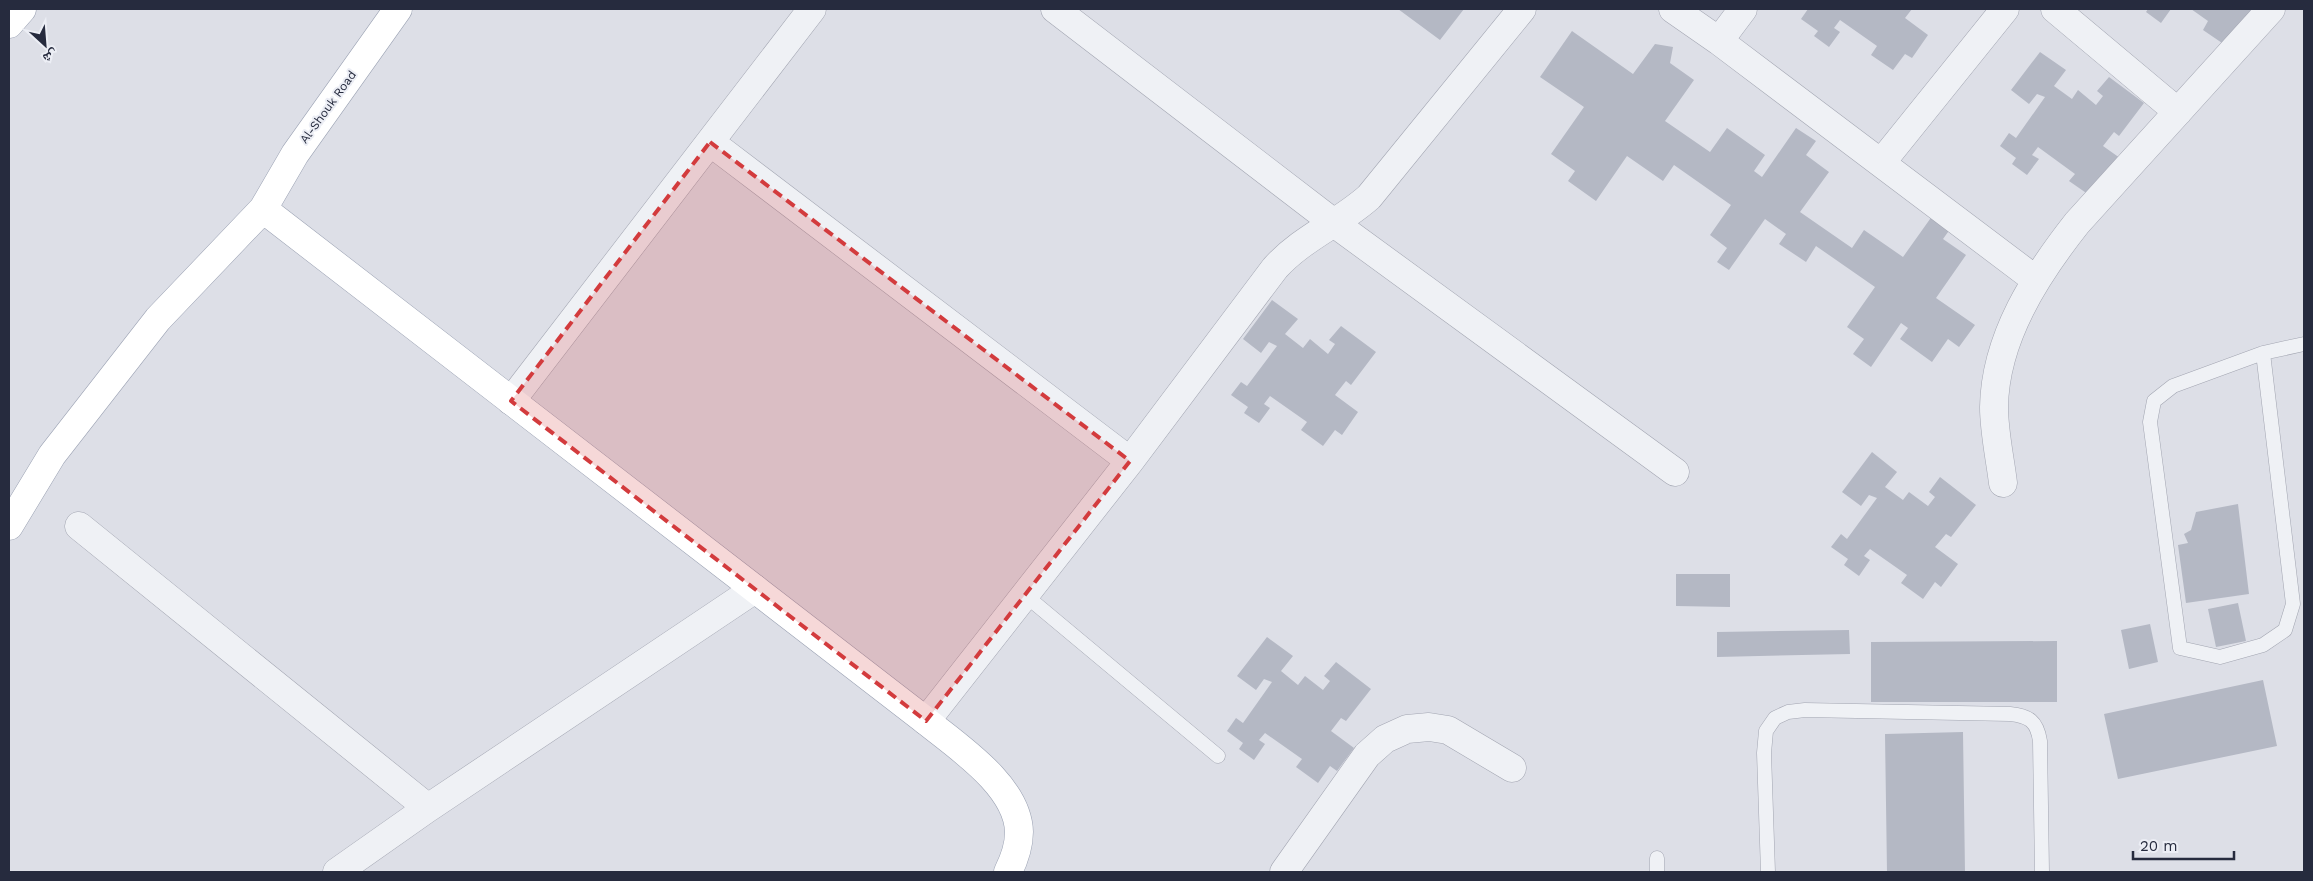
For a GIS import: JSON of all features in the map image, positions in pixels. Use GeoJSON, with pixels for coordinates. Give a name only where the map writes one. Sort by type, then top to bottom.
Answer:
{"type":"FeatureCollection","features":[{"type":"Feature","properties":{"kind":"main road"},"geometry":{"type":"LineString","coordinates":[[9,24],[22,9]]}},
{"type":"Feature","properties":{"kind":"main road","name":"Al-Shouk Road"},"geometry":{"type":"LineString","coordinates":[[9,526],[52,455],[158,319],[263,209],[295,154],[398,9]]}},
{"type":"Feature","properties":{"kind":"main road"},"geometry":{"type":"LineString","coordinates":[[263,209],[926,721],[980,766],[1002,788],[1014,808],[1019,831],[1016,856],[1008,872]]}},
{"type":"Feature","properties":{"kind":"street"},"geometry":{"type":"LineString","coordinates":[[511,401],[812,9]]}},
{"type":"Feature","properties":{"kind":"street"},"geometry":{"type":"LineString","coordinates":[[1055,9],[1334,223],[1675,472]]}},
{"type":"Feature","properties":{"kind":"street"},"geometry":{"type":"LineString","coordinates":[[926,721],[1130,462],[1275,268],[1295,248],[1334,223],[1369,197],[1522,9]]}},
{"type":"Feature","properties":{"kind":"street"},"geometry":{"type":"LineString","coordinates":[[1673,9],[1719,41],[2036,280]]}},
{"type":"Feature","properties":{"kind":"street"},"geometry":{"type":"LineString","coordinates":[[1719,41],[1743,9]]}},
{"type":"Feature","properties":{"kind":"street"},"geometry":{"type":"LineString","coordinates":[[1881,163],[2005,9]]}},
{"type":"Feature","properties":{"kind":"street"},"geometry":{"type":"LineString","coordinates":[[2055,9],[2178,112]]}},
{"type":"Feature","properties":{"kind":"street"},"geometry":{"type":"LineString","coordinates":[[2003,482],[1994,408],[1997,376],[2010,335],[2036,280],[2055,251],[2077,223],[2271,9]]}},
{"type":"Feature","properties":{"kind":"street"},"geometry":{"type":"LineString","coordinates":[[710,142],[1130,462]]}},
{"type":"Feature","properties":{"kind":"street"},"geometry":{"type":"LineString","coordinates":[[80,526],[428,808]]}},
{"type":"Feature","properties":{"kind":"street"},"geometry":{"type":"LineString","coordinates":[[336,872],[428,808],[755,589]]}},
{"type":"Feature","properties":{"kind":"street"},"geometry":{"type":"LineString","coordinates":[[1284,872],[1367,755],[1385,739],[1393,735],[1415,728],[1429,727],[1448,730],[1512,768]]}},
{"type":"Feature","properties":{"kind":"lane"},"geometry":{"type":"LineString","coordinates":[[2263,353],[2293,604],[2285,630],[2263,645],[2220,657],[2180,648],[2150,422],[2154,400],[2173,386],[2263,353],[2304,344]]}},
{"type":"Feature","properties":{"kind":"lane"},"geometry":{"type":"LineString","coordinates":[[1025,595],[1218,756]]}},
{"type":"Feature","properties":{"kind":"lane"},"geometry":{"type":"LineString","coordinates":[[1768,872],[1764,753],[1766,732],[1775,718],[1788,712],[1805,710],[2010,714],[2025,716],[2033,720],[2039,730],[2040,741],[2042,872]]}},
{"type":"Feature","properties":{"kind":"lane"},"geometry":{"type":"LineString","coordinates":[[1657,858],[1658,872]]}},
{"type":"Feature","properties":{"kind":"highlighted area"},"geometry":{"type":"Polygon","coordinates":[[[710,142],[1130,461],[926,721],[511,401],[710,142]]]}},
{"type":"Feature","properties":{"kind":"building"},"geometry":{"type":"Polygon","coordinates":[[[1398,9],[1464,9],[1440,40],[1398,9]]]}},
{"type":"Feature","properties":{"kind":"building"},"geometry":{"type":"Polygon","coordinates":[[[1808,9],[1912,9],[1905,18],[1928,35],[1912,58],[1905,54],[1893,70],[1871,55],[1877,46],[1840,20],[1834,28],[1840,32],[1829,47],[1814,36],[1818,31],[1801,19],[1808,9]]]}},
{"type":"Feature","properties":{"kind":"building"},"geometry":{"type":"Polygon","coordinates":[[[2148,9],[2171,9],[2161,23],[2146,12],[2148,9]]]}},
{"type":"Feature","properties":{"kind":"building"},"geometry":{"type":"Polygon","coordinates":[[[2191,9],[2258,9],[2225,45],[2203,30],[2208,21],[2191,9]]]}},
{"type":"Feature","properties":{"kind":"building"},"geometry":{"type":"Polygon","coordinates":[[[1572,31],[1633,74],[1655,44],[1673,47],[1670,63],[1694,80],[1665,121],[1710,152],[1727,128],[1765,155],[1754,171],[1762,177],[1796,128],[1816,141],[1806,155],[1829,172],[1800,212],[1852,248],[1864,230],[1903,257],[1935,212],[1953,225],[1943,239],[1966,255],[1936,298],[1975,325],[1959,347],[1948,339],[1932,362],[1900,339],[1908,328],[1901,323],[1871,367],[1853,354],[1864,339],[1847,327],[1875,287],[1816,246],[1806,262],[1779,244],[1786,234],[1765,219],[1729,270],[1717,262],[1727,248],[1710,235],[1731,205],[1674,165],[1663,181],[1627,156],[1596,201],[1568,181],[1575,171],[1551,154],[1584,107],[1540,77],[1572,31]]]}},
{"type":"Feature","properties":{"kind":"building"},"geometry":{"type":"Polygon","coordinates":[[[2040,52],[2066,70],[2054,86],[2072,99],[2078,90],[2096,105],[2103,96],[2097,91],[2109,77],[2144,103],[2119,136],[2114,132],[2103,146],[2127,163],[2092,197],[2069,181],[2075,174],[2038,147],[2032,155],[2039,159],[2027,175],[2012,164],[2016,158],[2000,146],[2009,133],[2016,138],[2045,97],[2037,94],[2029,104],[2011,90],[2040,52]]]}},
{"type":"Feature","properties":{"kind":"building"},"geometry":{"type":"Polygon","coordinates":[[[1272,300],[1298,319],[1285,334],[1303,348],[1310,339],[1328,354],[1335,344],[1329,340],[1341,326],[1376,352],[1351,385],[1346,381],[1335,395],[1358,412],[1342,435],[1335,430],[1323,446],[1301,430],[1307,422],[1270,396],[1264,404],[1270,408],[1259,423],[1244,413],[1248,407],[1231,395],[1241,382],[1247,386],[1277,346],[1269,342],[1261,353],[1243,339],[1272,300]]]}},
{"type":"Feature","properties":{"kind":"building"},"geometry":{"type":"Polygon","coordinates":[[[1872,452],[1897,472],[1885,487],[1903,500],[1909,492],[1928,506],[1935,497],[1929,492],[1940,477],[1976,505],[1951,537],[1946,534],[1935,547],[1958,564],[1941,587],[1935,582],[1923,599],[1901,583],[1907,575],[1870,549],[1864,556],[1870,560],[1859,576],[1844,565],[1848,559],[1831,547],[1841,534],[1847,539],[1877,498],[1869,495],[1861,506],[1842,492],[1872,452]]]}},
{"type":"Feature","properties":{"kind":"building"},"geometry":{"type":"Polygon","coordinates":[[[2238,504],[2249,594],[2186,603],[2178,545],[2188,543],[2184,534],[2191,530],[2196,512],[2238,504]]]}},
{"type":"Feature","properties":{"kind":"building"},"geometry":{"type":"Polygon","coordinates":[[[1676,574],[1730,574],[1730,607],[1676,606],[1676,574]]]}},
{"type":"Feature","properties":{"kind":"building"},"geometry":{"type":"Polygon","coordinates":[[[2238,603],[2246,641],[2216,647],[2208,609],[2238,603]]]}},
{"type":"Feature","properties":{"kind":"building"},"geometry":{"type":"Polygon","coordinates":[[[2150,624],[2158,662],[2129,669],[2121,630],[2150,624]]]}},
{"type":"Feature","properties":{"kind":"building"},"geometry":{"type":"Polygon","coordinates":[[[1849,630],[1850,654],[1717,657],[1717,632],[1849,630]]]}},
{"type":"Feature","properties":{"kind":"building"},"geometry":{"type":"Polygon","coordinates":[[[1267,637],[1293,656],[1281,671],[1298,685],[1305,676],[1323,690],[1330,681],[1324,676],[1336,662],[1371,689],[1346,721],[1341,718],[1331,731],[1354,748],[1337,771],[1330,766],[1318,783],[1296,767],[1302,759],[1265,733],[1259,740],[1265,744],[1254,760],[1239,749],[1243,743],[1227,731],[1236,718],[1243,723],[1272,682],[1264,679],[1256,690],[1237,676],[1267,637]]]}},
{"type":"Feature","properties":{"kind":"building"},"geometry":{"type":"Polygon","coordinates":[[[2057,641],[2057,702],[1871,702],[1871,642],[2057,641]]]}},
{"type":"Feature","properties":{"kind":"building"},"geometry":{"type":"Polygon","coordinates":[[[2263,680],[2277,746],[2118,779],[2104,714],[2263,680]]]}},
{"type":"Feature","properties":{"kind":"building"},"geometry":{"type":"Polygon","coordinates":[[[1963,732],[1965,872],[1887,872],[1885,734],[1963,732]]]}}]}
